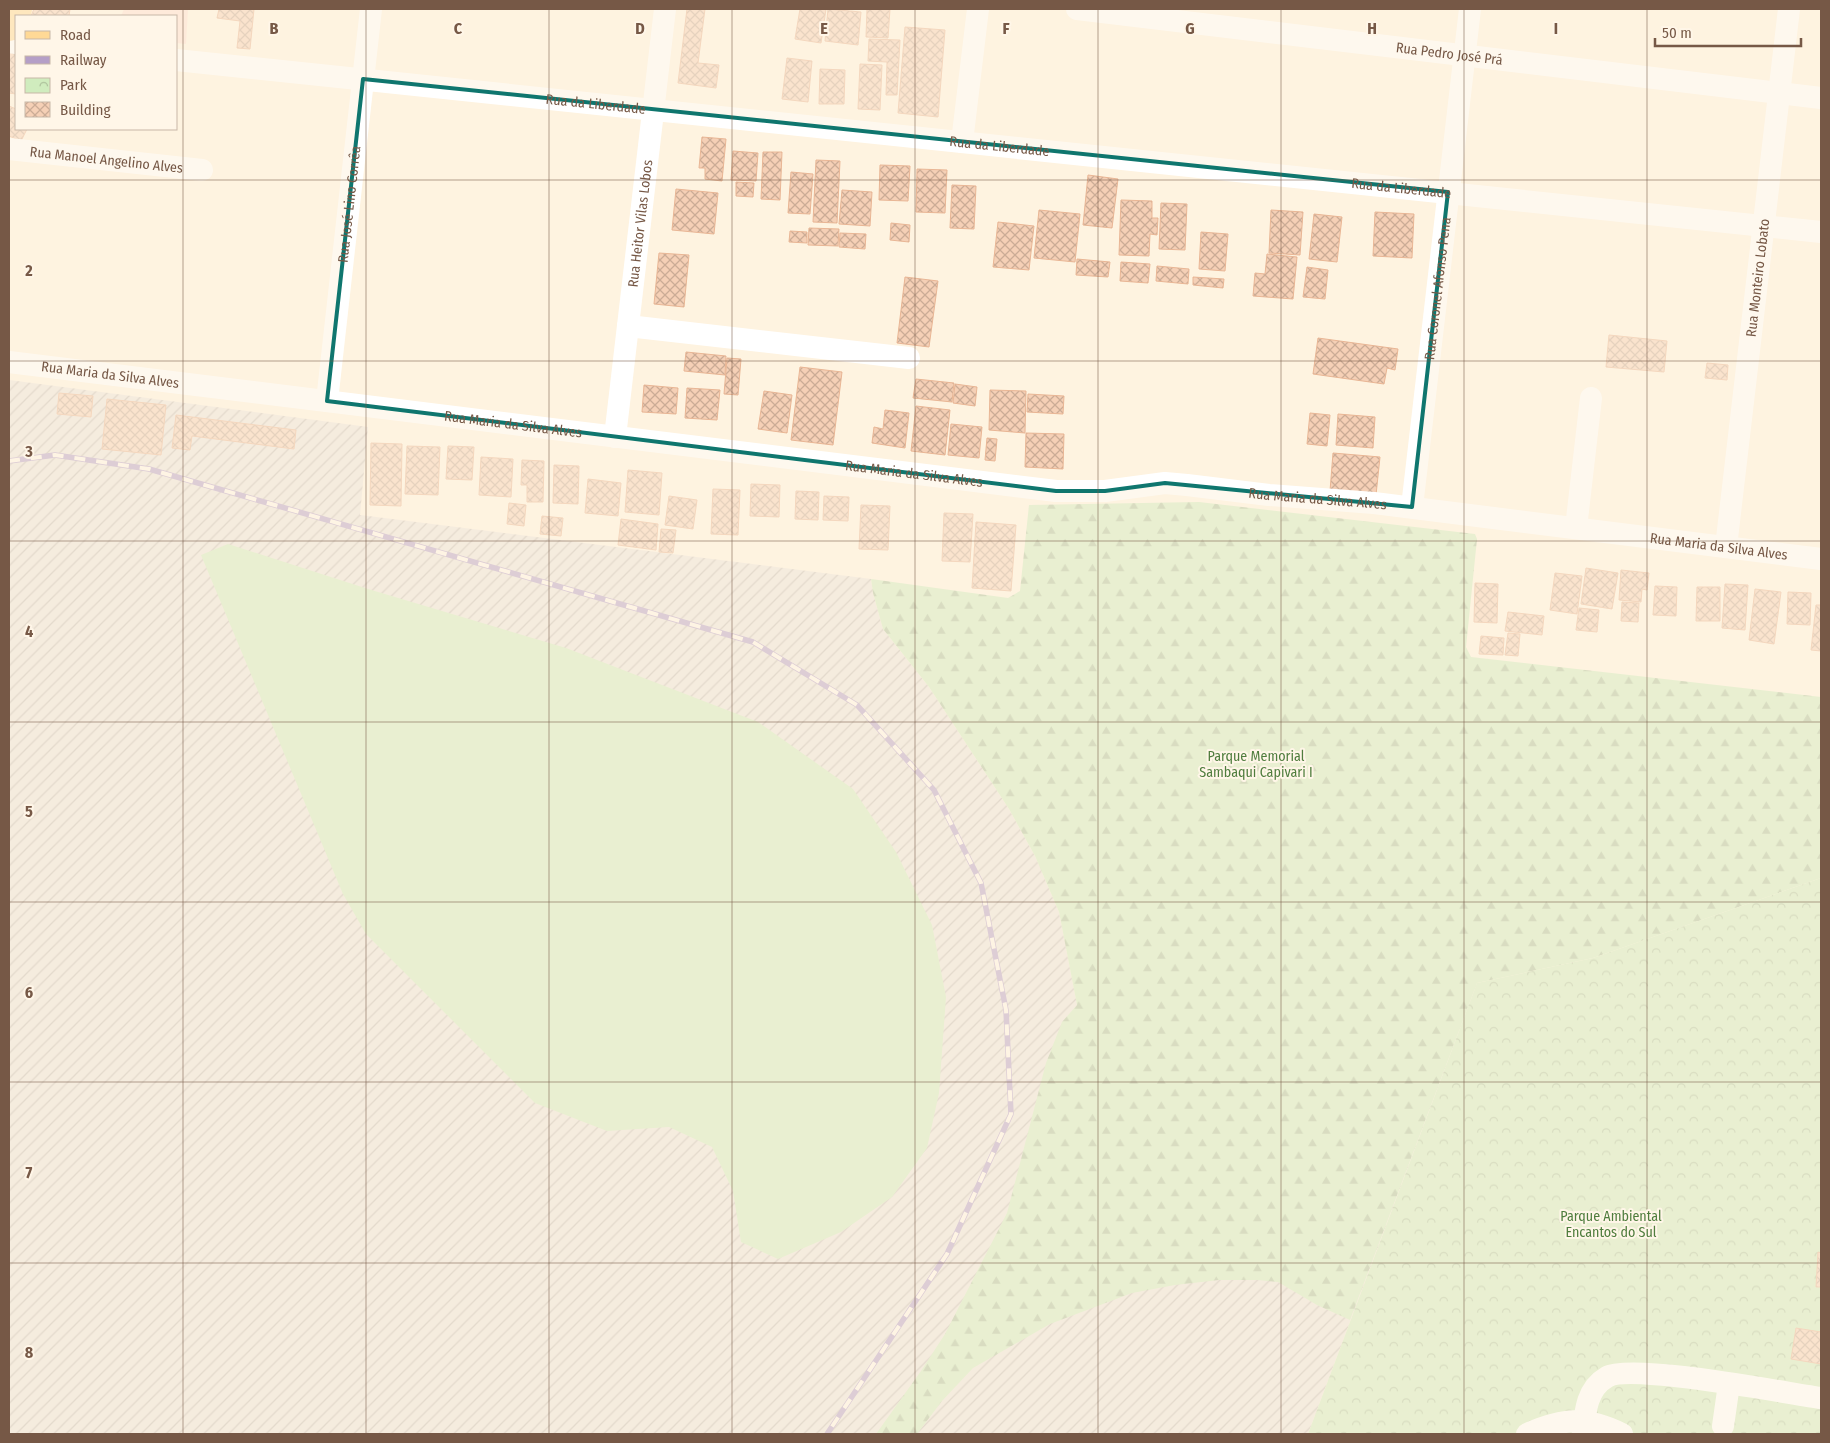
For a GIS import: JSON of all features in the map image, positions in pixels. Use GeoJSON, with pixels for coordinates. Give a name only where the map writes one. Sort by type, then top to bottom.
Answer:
{"type":"FeatureCollection","features":[{"type":"Feature","properties":{"kind":"main road"},"geometry":{"type":"LineString","coordinates":[[9,27],[18,9]]}},
{"type":"Feature","properties":{"kind":"street","name":"Rua José Lino Corrêa"},"geometry":{"type":"LineString","coordinates":[[327,401],[371,9]]}},
{"type":"Feature","properties":{"kind":"street","name":"Rua Heitor Vilas Lobos"},"geometry":{"type":"LineString","coordinates":[[615,437],[665,9]]}},
{"type":"Feature","properties":{"kind":"street"},"geometry":{"type":"LineString","coordinates":[[962,142],[978,9]]}},
{"type":"Feature","properties":{"kind":"street","name":"Rua Pedro José Prá"},"geometry":{"type":"LineString","coordinates":[[1077,9],[1821,98]]}},
{"type":"Feature","properties":{"kind":"street","name":"Rua Coronel Afonso Pena"},"geometry":{"type":"LineString","coordinates":[[1412,507],[1470,9]]}},
{"type":"Feature","properties":{"kind":"street","name":"Rua Monteiro Lobato"},"geometry":{"type":"LineString","coordinates":[[1726,547],[1789,9]]}},
{"type":"Feature","properties":{"kind":"street","name":"Rua da Liberdade"},"geometry":{"type":"LineString","coordinates":[[178,60],[1821,232]]}},
{"type":"Feature","properties":{"kind":"street","name":"Rua Manoel Angelino Alves"},"geometry":{"type":"LineString","coordinates":[[9,149],[202,170]]}},
{"type":"Feature","properties":{"kind":"street"},"geometry":{"type":"LineString","coordinates":[[628,326],[909,358]]}},
{"type":"Feature","properties":{"kind":"street","name":"Rua Maria da Silva Alves"},"geometry":{"type":"LineString","coordinates":[[9,362],[1056,491],[1105,492],[1165,483],[1269,495],[1348,500],[1412,507],[1821,559]]}},
{"type":"Feature","properties":{"kind":"street"},"geometry":{"type":"LineString","coordinates":[[1576,528],[1591,398]]}},
{"type":"Feature","properties":{"kind":"street"},"geometry":{"type":"LineString","coordinates":[[1584,1427],[1588,1399],[1596,1385],[1615,1373],[1652,1374],[1821,1398]]}},
{"type":"Feature","properties":{"kind":"street"},"geometry":{"type":"LineString","coordinates":[[1723,1426],[1729,1384]]}},
{"type":"Feature","properties":{"kind":"street"},"geometry":{"type":"LineString","coordinates":[[1527,1434],[1560,1423],[1584,1427],[1610,1428],[1622,1434]]}},
{"type":"Feature","properties":{"kind":"highlighted area"},"geometry":{"type":"Polygon","coordinates":[[[363,79],[1448,192],[1412,507],[1165,483],[1105,491],[1056,491],[327,401],[363,79]]]}},
{"type":"Feature","properties":{"kind":"shaded area"},"geometry":{"type":"Polygon","coordinates":[[[124,9],[188,9],[186,44],[178,43],[178,15],[121,15],[124,9]]]}},
{"type":"Feature","properties":{"kind":"shaded area"},"geometry":{"type":"Polygon","coordinates":[[[9,380],[368,427],[360,515],[871,579],[883,629],[929,687],[1009,809],[1035,856],[1059,912],[1077,1005],[1477,983],[1308,1434],[9,1434],[9,380]]]}},
{"type":"Feature","properties":{"kind":"green space","name":"Parque Memorial Sambaqui Capivari I"},"geometry":{"type":"Polygon","coordinates":[[[1199,502],[1475,534],[1477,539],[1466,647],[1471,657],[1821,697],[1821,878],[1593,958],[1477,983],[1350,1320],[1317,1305],[1278,1282],[1219,1280],[1175,1285],[1132,1293],[1050,1324],[973,1368],[942,1401],[917,1434],[876,1434],[945,1334],[1007,1213],[1046,1063],[1062,1022],[1077,1005],[1059,912],[1035,856],[1009,809],[929,687],[883,629],[871,579],[1008,598],[1020,591],[1029,505],[1199,502]]]}},
{"type":"Feature","properties":{"kind":"green space"},"geometry":{"type":"Polygon","coordinates":[[[228,544],[368,589],[566,648],[758,722],[853,789],[896,852],[932,925],[946,997],[939,1093],[927,1148],[892,1197],[841,1232],[778,1259],[741,1242],[733,1191],[712,1147],[669,1127],[607,1131],[535,1103],[366,934],[343,894],[201,555],[228,544]]]}},
{"type":"Feature","properties":{"kind":"green space","name":"Parque Ambiental Encantos do Sul"},"geometry":{"type":"Polygon","coordinates":[[[1821,878],[1821,1434],[1308,1434],[1477,983],[1593,958],[1821,878]]]}},
{"type":"Feature","properties":{"kind":"building"},"geometry":{"type":"Polygon","coordinates":[[[34,9],[70,9],[69,15],[31,15],[34,9]]]}},
{"type":"Feature","properties":{"kind":"building"},"geometry":{"type":"Polygon","coordinates":[[[219,9],[254,9],[250,49],[237,48],[240,21],[217,18],[219,9]]]}},
{"type":"Feature","properties":{"kind":"building"},"geometry":{"type":"Polygon","coordinates":[[[687,9],[705,9],[698,63],[719,65],[716,88],[678,83],[687,9]]]}},
{"type":"Feature","properties":{"kind":"building"},"geometry":{"type":"Polygon","coordinates":[[[800,9],[826,9],[821,43],[795,39],[800,9]]]}},
{"type":"Feature","properties":{"kind":"building"},"geometry":{"type":"Polygon","coordinates":[[[828,9],[861,12],[858,45],[825,41],[828,9]]]}},
{"type":"Feature","properties":{"kind":"building"},"geometry":{"type":"Polygon","coordinates":[[[867,9],[890,9],[888,38],[866,37],[867,9]]]}},
{"type":"Feature","properties":{"kind":"building"},"geometry":{"type":"Polygon","coordinates":[[[905,27],[945,30],[938,117],[898,113],[905,27]]]}},
{"type":"Feature","properties":{"kind":"building"},"geometry":{"type":"Polygon","coordinates":[[[869,39],[900,40],[897,95],[886,95],[887,62],[868,61],[869,39]]]}},
{"type":"Feature","properties":{"kind":"building"},"geometry":{"type":"Polygon","coordinates":[[[15,50],[15,94],[9,93],[9,52],[15,50]]]}},
{"type":"Feature","properties":{"kind":"building"},"geometry":{"type":"Polygon","coordinates":[[[787,58],[812,61],[808,102],[782,99],[787,58]]]}},
{"type":"Feature","properties":{"kind":"building"},"geometry":{"type":"Polygon","coordinates":[[[860,64],[882,65],[880,110],[858,109],[860,64]]]}},
{"type":"Feature","properties":{"kind":"building"},"geometry":{"type":"Polygon","coordinates":[[[820,69],[845,70],[844,104],[819,104],[820,69]]]}},
{"type":"Feature","properties":{"kind":"building"},"geometry":{"type":"Polygon","coordinates":[[[9,106],[15,109],[15,130],[26,130],[21,141],[9,136],[9,106]]]}},
{"type":"Feature","properties":{"kind":"building"},"geometry":{"type":"Polygon","coordinates":[[[702,137],[726,139],[722,181],[705,179],[705,168],[699,168],[702,137]]]}},
{"type":"Feature","properties":{"kind":"building"},"geometry":{"type":"Polygon","coordinates":[[[733,151],[758,153],[756,181],[731,180],[733,151]]]}},
{"type":"Feature","properties":{"kind":"building"},"geometry":{"type":"Polygon","coordinates":[[[763,152],[782,152],[780,200],[761,199],[763,152]]]}},
{"type":"Feature","properties":{"kind":"building"},"geometry":{"type":"Polygon","coordinates":[[[816,160],[840,161],[837,223],[813,222],[816,160]]]}},
{"type":"Feature","properties":{"kind":"building"},"geometry":{"type":"Polygon","coordinates":[[[880,165],[910,166],[908,201],[879,200],[880,165]]]}},
{"type":"Feature","properties":{"kind":"building"},"geometry":{"type":"Polygon","coordinates":[[[917,169],[947,170],[945,213],[916,212],[917,169]]]}},
{"type":"Feature","properties":{"kind":"building"},"geometry":{"type":"Polygon","coordinates":[[[791,172],[813,174],[810,214],[788,213],[791,172]]]}},
{"type":"Feature","properties":{"kind":"building"},"geometry":{"type":"Polygon","coordinates":[[[1088,175],[1118,179],[1112,228],[1083,225],[1088,175]]]}},
{"type":"Feature","properties":{"kind":"building"},"geometry":{"type":"Polygon","coordinates":[[[736,182],[754,183],[753,197],[736,196],[736,182]]]}},
{"type":"Feature","properties":{"kind":"building"},"geometry":{"type":"Polygon","coordinates":[[[952,185],[976,186],[974,229],[950,228],[952,185]]]}},
{"type":"Feature","properties":{"kind":"building"},"geometry":{"type":"Polygon","coordinates":[[[676,189],[718,193],[714,234],[672,230],[676,189]]]}},
{"type":"Feature","properties":{"kind":"building"},"geometry":{"type":"Polygon","coordinates":[[[842,190],[872,192],[870,226],[839,224],[842,190]]]}},
{"type":"Feature","properties":{"kind":"building"},"geometry":{"type":"Polygon","coordinates":[[[1121,200],[1152,201],[1152,218],[1158,218],[1157,235],[1150,234],[1149,256],[1119,255],[1121,200]]]}},
{"type":"Feature","properties":{"kind":"building"},"geometry":{"type":"Polygon","coordinates":[[[1161,203],[1187,204],[1185,250],[1159,249],[1161,203]]]}},
{"type":"Feature","properties":{"kind":"building"},"geometry":{"type":"Polygon","coordinates":[[[1039,210],[1080,214],[1075,262],[1034,258],[1039,210]]]}},
{"type":"Feature","properties":{"kind":"building"},"geometry":{"type":"Polygon","coordinates":[[[1271,210],[1303,212],[1300,255],[1269,253],[1271,210]]]}},
{"type":"Feature","properties":{"kind":"building"},"geometry":{"type":"Polygon","coordinates":[[[1375,212],[1414,214],[1412,258],[1373,256],[1375,212]]]}},
{"type":"Feature","properties":{"kind":"building"},"geometry":{"type":"Polygon","coordinates":[[[1314,214],[1342,217],[1337,262],[1309,259],[1314,214]]]}},
{"type":"Feature","properties":{"kind":"building"},"geometry":{"type":"Polygon","coordinates":[[[998,222],[1034,226],[1029,270],[993,267],[998,222]]]}},
{"type":"Feature","properties":{"kind":"building"},"geometry":{"type":"Polygon","coordinates":[[[891,223],[910,225],[909,242],[890,240],[891,223]]]}},
{"type":"Feature","properties":{"kind":"building"},"geometry":{"type":"Polygon","coordinates":[[[809,228],[839,229],[838,246],[808,245],[809,228]]]}},
{"type":"Feature","properties":{"kind":"building"},"geometry":{"type":"Polygon","coordinates":[[[790,231],[807,232],[807,243],[789,242],[790,231]]]}},
{"type":"Feature","properties":{"kind":"building"},"geometry":{"type":"Polygon","coordinates":[[[1201,232],[1228,234],[1225,271],[1199,269],[1201,232]]]}},
{"type":"Feature","properties":{"kind":"building"},"geometry":{"type":"Polygon","coordinates":[[[840,233],[866,234],[865,249],[839,247],[840,233]]]}},
{"type":"Feature","properties":{"kind":"building"},"geometry":{"type":"Polygon","coordinates":[[[659,253],[689,255],[684,307],[654,304],[659,253]]]}},
{"type":"Feature","properties":{"kind":"building"},"geometry":{"type":"Polygon","coordinates":[[[1267,254],[1297,257],[1293,299],[1253,296],[1255,273],[1265,274],[1267,254]]]}},
{"type":"Feature","properties":{"kind":"building"},"geometry":{"type":"Polygon","coordinates":[[[1077,259],[1110,262],[1108,277],[1076,275],[1077,259]]]}},
{"type":"Feature","properties":{"kind":"building"},"geometry":{"type":"Polygon","coordinates":[[[1121,262],[1150,264],[1148,283],[1120,281],[1121,262]]]}},
{"type":"Feature","properties":{"kind":"building"},"geometry":{"type":"Polygon","coordinates":[[[1157,266],[1189,269],[1188,284],[1156,281],[1157,266]]]}},
{"type":"Feature","properties":{"kind":"building"},"geometry":{"type":"Polygon","coordinates":[[[1307,267],[1328,270],[1325,299],[1303,297],[1307,267]]]}},
{"type":"Feature","properties":{"kind":"building"},"geometry":{"type":"Polygon","coordinates":[[[905,277],[938,281],[929,347],[897,343],[905,277]]]}},
{"type":"Feature","properties":{"kind":"building"},"geometry":{"type":"Polygon","coordinates":[[[1193,277],[1224,279],[1223,288],[1193,285],[1193,277]]]}},
{"type":"Feature","properties":{"kind":"building"},"geometry":{"type":"Polygon","coordinates":[[[1609,335],[1667,341],[1664,372],[1606,367],[1609,335]]]}},
{"type":"Feature","properties":{"kind":"building"},"geometry":{"type":"Polygon","coordinates":[[[1318,338],[1398,349],[1395,370],[1387,368],[1384,384],[1313,374],[1318,338]]]}},
{"type":"Feature","properties":{"kind":"building"},"geometry":{"type":"Polygon","coordinates":[[[686,352],[726,356],[725,375],[684,371],[686,352]]]}},
{"type":"Feature","properties":{"kind":"building"},"geometry":{"type":"Polygon","coordinates":[[[727,358],[741,359],[738,395],[724,394],[727,358]]]}},
{"type":"Feature","properties":{"kind":"building"},"geometry":{"type":"Polygon","coordinates":[[[1707,363],[1728,365],[1727,380],[1705,378],[1707,363]]]}},
{"type":"Feature","properties":{"kind":"building"},"geometry":{"type":"Polygon","coordinates":[[[800,367],[842,372],[833,445],[791,440],[800,367]]]}},
{"type":"Feature","properties":{"kind":"building"},"geometry":{"type":"Polygon","coordinates":[[[916,379],[954,383],[952,402],[913,398],[916,379]]]}},
{"type":"Feature","properties":{"kind":"building"},"geometry":{"type":"Polygon","coordinates":[[[955,384],[977,387],[975,406],[953,403],[955,384]]]}},
{"type":"Feature","properties":{"kind":"building"},"geometry":{"type":"Polygon","coordinates":[[[644,385],[678,388],[676,414],[642,412],[644,385]]]}},
{"type":"Feature","properties":{"kind":"building"},"geometry":{"type":"Polygon","coordinates":[[[687,388],[720,390],[717,420],[685,418],[687,388]]]}},
{"type":"Feature","properties":{"kind":"building"},"geometry":{"type":"Polygon","coordinates":[[[990,390],[1026,391],[1025,433],[989,430],[990,390]]]}},
{"type":"Feature","properties":{"kind":"building"},"geometry":{"type":"Polygon","coordinates":[[[764,391],[792,395],[787,433],[758,429],[764,391]]]}},
{"type":"Feature","properties":{"kind":"building"},"geometry":{"type":"Polygon","coordinates":[[[59,393],[93,396],[91,417],[57,414],[59,393]]]}},
{"type":"Feature","properties":{"kind":"building"},"geometry":{"type":"Polygon","coordinates":[[[1028,394],[1064,396],[1063,414],[1027,412],[1028,394]]]}},
{"type":"Feature","properties":{"kind":"building"},"geometry":{"type":"Polygon","coordinates":[[[107,399],[166,405],[161,455],[102,449],[107,399]]]}},
{"type":"Feature","properties":{"kind":"building"},"geometry":{"type":"Polygon","coordinates":[[[916,406],[950,410],[945,455],[911,451],[916,406]]]}},
{"type":"Feature","properties":{"kind":"building"},"geometry":{"type":"Polygon","coordinates":[[[885,410],[909,413],[905,448],[872,443],[874,427],[883,429],[885,410]]]}},
{"type":"Feature","properties":{"kind":"building"},"geometry":{"type":"Polygon","coordinates":[[[1310,413],[1330,415],[1327,446],[1307,444],[1310,413]]]}},
{"type":"Feature","properties":{"kind":"building"},"geometry":{"type":"Polygon","coordinates":[[[1338,414],[1375,417],[1373,448],[1336,445],[1338,414]]]}},
{"type":"Feature","properties":{"kind":"building"},"geometry":{"type":"Polygon","coordinates":[[[176,415],[296,430],[294,449],[192,436],[190,450],[172,448],[176,415]]]}},
{"type":"Feature","properties":{"kind":"building"},"geometry":{"type":"Polygon","coordinates":[[[951,424],[982,427],[979,458],[948,455],[951,424]]]}},
{"type":"Feature","properties":{"kind":"building"},"geometry":{"type":"Polygon","coordinates":[[[1026,433],[1064,434],[1063,469],[1025,467],[1026,433]]]}},
{"type":"Feature","properties":{"kind":"building"},"geometry":{"type":"Polygon","coordinates":[[[987,438],[997,439],[995,461],[985,460],[987,438]]]}},
{"type":"Feature","properties":{"kind":"building"},"geometry":{"type":"Polygon","coordinates":[[[371,443],[402,444],[401,506],[370,505],[371,443]]]}},
{"type":"Feature","properties":{"kind":"building"},"geometry":{"type":"Polygon","coordinates":[[[407,446],[440,447],[438,495],[405,494],[407,446]]]}},
{"type":"Feature","properties":{"kind":"building"},"geometry":{"type":"Polygon","coordinates":[[[448,446],[474,447],[472,480],[446,479],[448,446]]]}},
{"type":"Feature","properties":{"kind":"building"},"geometry":{"type":"Polygon","coordinates":[[[1333,453],[1380,457],[1376,495],[1330,491],[1333,453]]]}},
{"type":"Feature","properties":{"kind":"building"},"geometry":{"type":"Polygon","coordinates":[[[481,457],[513,459],[511,497],[479,495],[481,457]]]}},
{"type":"Feature","properties":{"kind":"building"},"geometry":{"type":"Polygon","coordinates":[[[522,460],[544,461],[543,502],[527,502],[527,485],[521,485],[522,460]]]}},
{"type":"Feature","properties":{"kind":"building"},"geometry":{"type":"Polygon","coordinates":[[[554,465],[579,466],[578,504],[553,503],[554,465]]]}},
{"type":"Feature","properties":{"kind":"building"},"geometry":{"type":"Polygon","coordinates":[[[628,470],[662,473],[659,515],[625,512],[628,470]]]}},
{"type":"Feature","properties":{"kind":"building"},"geometry":{"type":"Polygon","coordinates":[[[588,479],[621,483],[618,516],[585,513],[588,479]]]}},
{"type":"Feature","properties":{"kind":"building"},"geometry":{"type":"Polygon","coordinates":[[[751,484],[780,485],[779,517],[750,516],[751,484]]]}},
{"type":"Feature","properties":{"kind":"building"},"geometry":{"type":"Polygon","coordinates":[[[713,489],[740,490],[738,535],[711,534],[713,489]]]}},
{"type":"Feature","properties":{"kind":"building"},"geometry":{"type":"Polygon","coordinates":[[[796,491],[819,492],[818,520],[795,519],[796,491]]]}},
{"type":"Feature","properties":{"kind":"building"},"geometry":{"type":"Polygon","coordinates":[[[669,496],[697,500],[693,529],[665,525],[669,496]]]}},
{"type":"Feature","properties":{"kind":"building"},"geometry":{"type":"Polygon","coordinates":[[[824,496],[849,497],[848,521],[823,520],[824,496]]]}},
{"type":"Feature","properties":{"kind":"building"},"geometry":{"type":"Polygon","coordinates":[[[509,503],[526,505],[524,526],[507,524],[509,503]]]}},
{"type":"Feature","properties":{"kind":"building"},"geometry":{"type":"Polygon","coordinates":[[[861,505],[890,506],[888,550],[859,549],[861,505]]]}},
{"type":"Feature","properties":{"kind":"building"},"geometry":{"type":"Polygon","coordinates":[[[944,513],[973,514],[970,562],[942,561],[944,513]]]}},
{"type":"Feature","properties":{"kind":"building"},"geometry":{"type":"Polygon","coordinates":[[[542,516],[563,518],[561,536],[540,534],[542,516]]]}},
{"type":"Feature","properties":{"kind":"building"},"geometry":{"type":"Polygon","coordinates":[[[621,519],[658,524],[656,550],[618,545],[621,519]]]}},
{"type":"Feature","properties":{"kind":"building"},"geometry":{"type":"Polygon","coordinates":[[[976,522],[1016,525],[1011,591],[972,588],[976,522]]]}},
{"type":"Feature","properties":{"kind":"building"},"geometry":{"type":"Polygon","coordinates":[[[661,529],[676,530],[673,553],[659,552],[661,529]]]}},
{"type":"Feature","properties":{"kind":"building"},"geometry":{"type":"Polygon","coordinates":[[[1586,568],[1618,573],[1612,609],[1581,604],[1586,568]]]}},
{"type":"Feature","properties":{"kind":"building"},"geometry":{"type":"Polygon","coordinates":[[[1621,570],[1649,573],[1647,590],[1642,589],[1641,602],[1619,600],[1621,570]]]}},
{"type":"Feature","properties":{"kind":"building"},"geometry":{"type":"Polygon","coordinates":[[[1555,573],[1582,576],[1577,614],[1550,610],[1555,573]]]}},
{"type":"Feature","properties":{"kind":"building"},"geometry":{"type":"Polygon","coordinates":[[[1475,583],[1498,584],[1497,623],[1474,622],[1475,583]]]}},
{"type":"Feature","properties":{"kind":"building"},"geometry":{"type":"Polygon","coordinates":[[[1725,584],[1748,585],[1745,630],[1722,628],[1725,584]]]}},
{"type":"Feature","properties":{"kind":"building"},"geometry":{"type":"Polygon","coordinates":[[[1655,586],[1677,587],[1676,616],[1653,615],[1655,586]]]}},
{"type":"Feature","properties":{"kind":"building"},"geometry":{"type":"Polygon","coordinates":[[[1697,587],[1720,587],[1720,621],[1696,621],[1697,587]]]}},
{"type":"Feature","properties":{"kind":"building"},"geometry":{"type":"Polygon","coordinates":[[[1755,589],[1781,592],[1774,644],[1749,640],[1755,589]]]}},
{"type":"Feature","properties":{"kind":"building"},"geometry":{"type":"Polygon","coordinates":[[[1788,592],[1811,593],[1810,625],[1787,624],[1788,592]]]}},
{"type":"Feature","properties":{"kind":"building"},"geometry":{"type":"Polygon","coordinates":[[[1622,602],[1639,603],[1638,622],[1621,621],[1622,602]]]}},
{"type":"Feature","properties":{"kind":"building"},"geometry":{"type":"Polygon","coordinates":[[[1816,605],[1821,605],[1821,651],[1811,650],[1816,605]]]}},
{"type":"Feature","properties":{"kind":"building"},"geometry":{"type":"Polygon","coordinates":[[[1579,608],[1599,610],[1597,632],[1576,630],[1579,608]]]}},
{"type":"Feature","properties":{"kind":"building"},"geometry":{"type":"Polygon","coordinates":[[[1508,612],[1544,616],[1542,635],[1505,631],[1508,612]]]}},
{"type":"Feature","properties":{"kind":"building"},"geometry":{"type":"Polygon","coordinates":[[[1508,633],[1520,634],[1518,656],[1505,655],[1508,633]]]}},
{"type":"Feature","properties":{"kind":"building"},"geometry":{"type":"Polygon","coordinates":[[[1481,636],[1504,638],[1503,655],[1479,654],[1481,636]]]}},
{"type":"Feature","properties":{"kind":"building"},"geometry":{"type":"Polygon","coordinates":[[[1818,1252],[1821,1253],[1821,1287],[1816,1287],[1818,1252]]]}},
{"type":"Feature","properties":{"kind":"building"},"geometry":{"type":"Polygon","coordinates":[[[1796,1328],[1821,1332],[1821,1364],[1791,1359],[1796,1328]]]}},
{"type":"Feature","properties":{"kind":"railway"},"geometry":{"type":"LineString","coordinates":[[9,461],[55,455],[149,469],[753,642],[857,705],[934,790],[981,883],[1006,1010],[1011,1114],[947,1254],[827,1434]]}}]}
